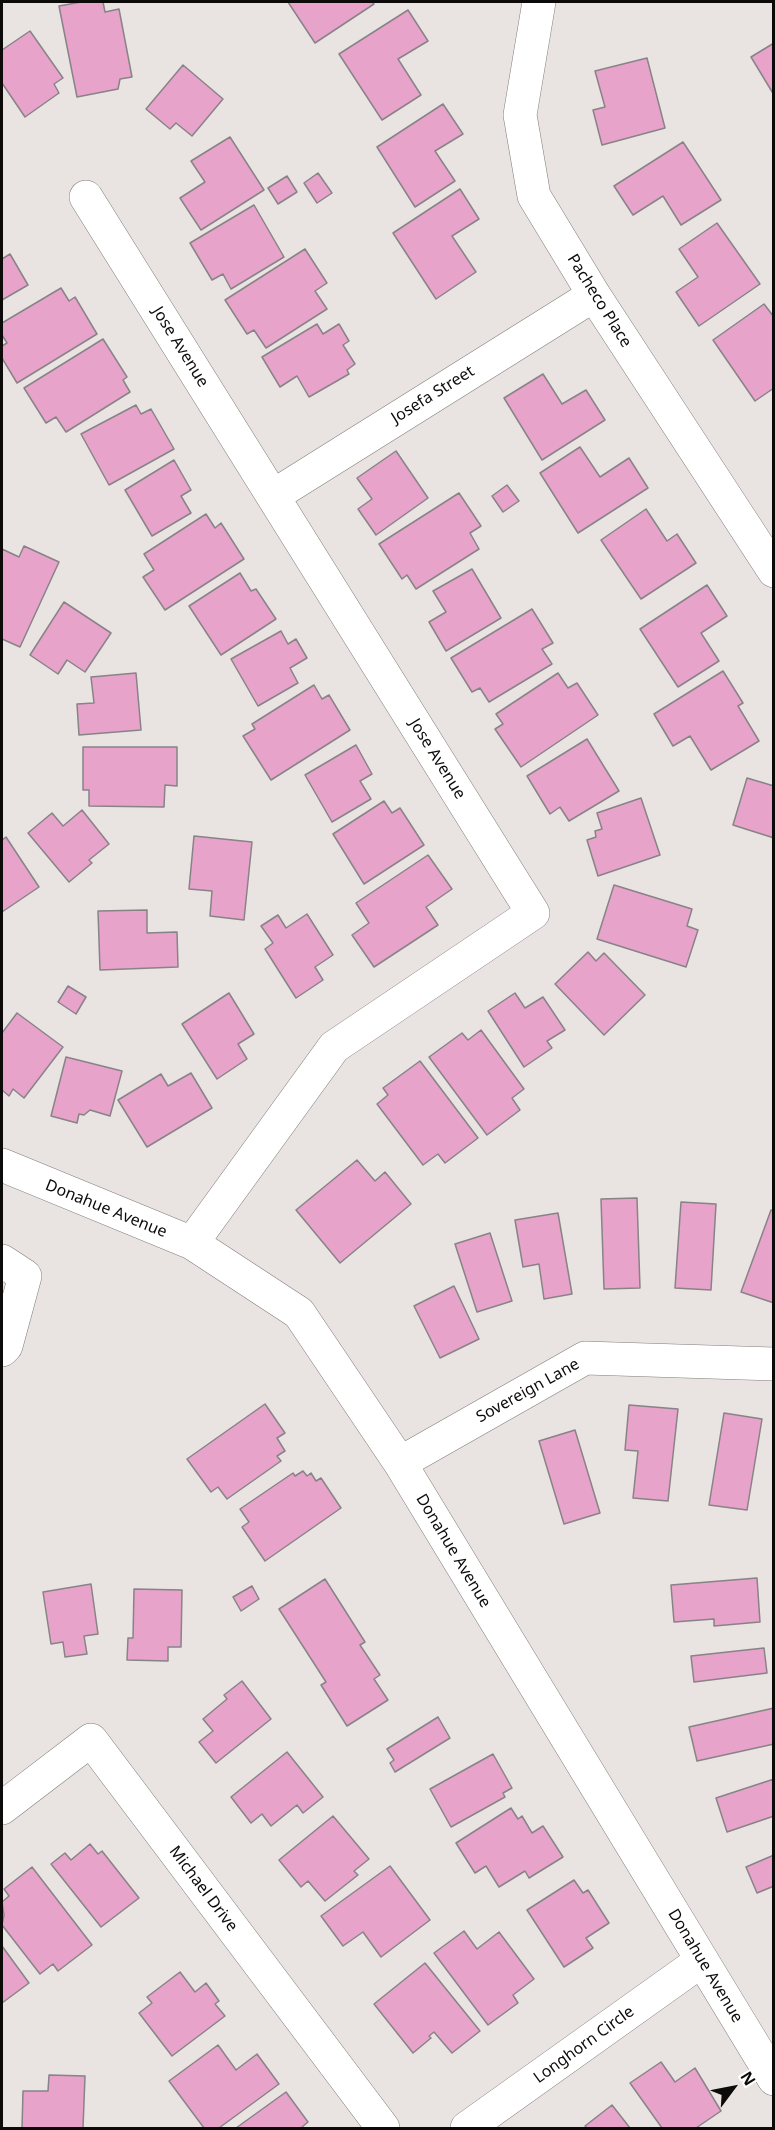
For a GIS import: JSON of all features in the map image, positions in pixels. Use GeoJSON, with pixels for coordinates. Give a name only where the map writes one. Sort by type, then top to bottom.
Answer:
{"type":"FeatureCollection","features":[{"type":"Feature","properties":{"kind":"street","name":"Pacheco Place"},"geometry":{"type":"LineString","coordinates":[[539,2],[520,115],[534,196],[594,295],[774,571]]}},
{"type":"Feature","properties":{"kind":"street","name":"Jose Avenue"},"geometry":{"type":"LineString","coordinates":[[86,197],[533,913],[334,1047],[192,1243]]}},
{"type":"Feature","properties":{"kind":"street","name":"Josefa Street"},"geometry":{"type":"LineString","coordinates":[[273,495],[594,295]]}},
{"type":"Feature","properties":{"kind":"street","name":"Donahue Avenue"},"geometry":{"type":"LineString","coordinates":[[2,1165],[192,1243],[299,1313],[400,1463],[774,2079]]}},
{"type":"Feature","properties":{"kind":"street"},"geometry":{"type":"LineString","coordinates":[[2,1260],[25,1276],[6,1346],[2,1350]]}},
{"type":"Feature","properties":{"kind":"street","name":"Sovereign Lane"},"geometry":{"type":"LineString","coordinates":[[400,1463],[585,1358],[774,1364]]}},
{"type":"Feature","properties":{"kind":"street","name":"Michael Drive"},"geometry":{"type":"LineString","coordinates":[[2,1808],[91,1740],[383,2128]]}},
{"type":"Feature","properties":{"kind":"street","name":"Longhorn Circle"},"geometry":{"type":"LineString","coordinates":[[468,2128],[701,1961]]}},
{"type":"Feature","properties":{"kind":"building"},"geometry":{"type":"Polygon","coordinates":[[[81,2],[103,2],[105,12],[119,9],[132,77],[120,79],[118,89],[77,97],[59,6],[81,2]]]}},
{"type":"Feature","properties":{"kind":"building"},"geometry":{"type":"Polygon","coordinates":[[[288,2],[372,2],[374,4],[315,43],[288,2]]]}},
{"type":"Feature","properties":{"kind":"building"},"geometry":{"type":"Polygon","coordinates":[[[408,10],[428,41],[398,59],[421,95],[382,120],[339,54],[408,10]]]}},
{"type":"Feature","properties":{"kind":"building"},"geometry":{"type":"Polygon","coordinates":[[[30,31],[63,78],[54,84],[59,93],[25,117],[2,83],[2,50],[30,31]]]}},
{"type":"Feature","properties":{"kind":"building"},"geometry":{"type":"Polygon","coordinates":[[[774,43],[774,95],[751,57],[774,43]]]}},
{"type":"Feature","properties":{"kind":"building"},"geometry":{"type":"Polygon","coordinates":[[[647,58],[665,128],[602,145],[593,110],[605,107],[595,71],[647,58]]]}},
{"type":"Feature","properties":{"kind":"building"},"geometry":{"type":"Polygon","coordinates":[[[183,65],[223,99],[192,136],[176,123],[170,129],[146,109],[183,65]]]}},
{"type":"Feature","properties":{"kind":"building"},"geometry":{"type":"Polygon","coordinates":[[[443,104],[463,134],[435,151],[455,181],[415,207],[377,147],[443,104]]]}},
{"type":"Feature","properties":{"kind":"building"},"geometry":{"type":"Polygon","coordinates":[[[230,137],[264,190],[201,230],[180,198],[205,182],[191,161],[230,137]]]}},
{"type":"Feature","properties":{"kind":"building"},"geometry":{"type":"Polygon","coordinates":[[[683,142],[721,200],[681,225],[663,196],[633,215],[614,186],[683,142]]]}},
{"type":"Feature","properties":{"kind":"building"},"geometry":{"type":"Polygon","coordinates":[[[318,173],[332,193],[317,203],[304,183],[318,173]]]}},
{"type":"Feature","properties":{"kind":"building"},"geometry":{"type":"Polygon","coordinates":[[[287,176],[297,192],[278,204],[268,188],[287,176]]]}},
{"type":"Feature","properties":{"kind":"building"},"geometry":{"type":"Polygon","coordinates":[[[460,189],[479,219],[452,236],[476,272],[436,299],[393,233],[460,189]]]}},
{"type":"Feature","properties":{"kind":"building"},"geometry":{"type":"Polygon","coordinates":[[[254,205],[284,257],[231,289],[223,274],[212,280],[190,243],[254,205]]]}},
{"type":"Feature","properties":{"kind":"building"},"geometry":{"type":"Polygon","coordinates":[[[717,223],[760,284],[699,326],[676,292],[698,277],[679,249],[717,223]]]}},
{"type":"Feature","properties":{"kind":"building"},"geometry":{"type":"Polygon","coordinates":[[[305,249],[327,283],[315,291],[327,309],[266,348],[254,330],[247,334],[225,300],[305,249]]]}},
{"type":"Feature","properties":{"kind":"building"},"geometry":{"type":"Polygon","coordinates":[[[10,254],[28,285],[2,300],[2,259],[10,254]]]}},
{"type":"Feature","properties":{"kind":"building"},"geometry":{"type":"Polygon","coordinates":[[[61,288],[69,301],[75,297],[97,334],[17,383],[2,358],[2,346],[7,343],[2,335],[2,323],[61,288]]]}},
{"type":"Feature","properties":{"kind":"building"},"geometry":{"type":"Polygon","coordinates":[[[764,304],[774,317],[774,388],[755,401],[713,340],[764,304]]]}},
{"type":"Feature","properties":{"kind":"building"},"geometry":{"type":"Polygon","coordinates":[[[317,324],[323,334],[339,324],[349,341],[343,345],[355,364],[347,370],[349,374],[309,397],[297,376],[280,387],[262,357],[317,324]]]}},
{"type":"Feature","properties":{"kind":"building"},"geometry":{"type":"Polygon","coordinates":[[[103,339],[127,377],[123,380],[130,392],[66,432],[56,417],[46,423],[24,388],[103,339]]]}},
{"type":"Feature","properties":{"kind":"building"},"geometry":{"type":"Polygon","coordinates":[[[543,374],[562,404],[586,390],[605,420],[542,460],[504,398],[543,374]]]}},
{"type":"Feature","properties":{"kind":"building"},"geometry":{"type":"Polygon","coordinates":[[[136,405],[141,414],[151,409],[174,449],[109,485],[81,434],[136,405]]]}},
{"type":"Feature","properties":{"kind":"building"},"geometry":{"type":"Polygon","coordinates":[[[580,447],[600,477],[629,458],[648,488],[578,533],[540,473],[580,447]]]}},
{"type":"Feature","properties":{"kind":"building"},"geometry":{"type":"Polygon","coordinates":[[[396,451],[428,498],[376,535],[358,509],[372,499],[357,478],[396,451]]]}},
{"type":"Feature","properties":{"kind":"building"},"geometry":{"type":"Polygon","coordinates":[[[174,460],[191,490],[181,496],[191,513],[152,536],[125,490],[174,460]]]}},
{"type":"Feature","properties":{"kind":"building"},"geometry":{"type":"Polygon","coordinates":[[[507,485],[519,501],[503,512],[492,496],[507,485]]]}},
{"type":"Feature","properties":{"kind":"building"},"geometry":{"type":"Polygon","coordinates":[[[459,493],[481,526],[470,533],[479,549],[416,589],[407,575],[402,579],[379,544],[459,493]]]}},
{"type":"Feature","properties":{"kind":"building"},"geometry":{"type":"Polygon","coordinates":[[[646,509],[667,541],[677,534],[696,563],[641,599],[601,540],[646,509]]]}},
{"type":"Feature","properties":{"kind":"building"},"geometry":{"type":"Polygon","coordinates":[[[206,514],[215,528],[221,523],[244,559],[165,610],[143,577],[154,570],[144,554],[206,514]]]}},
{"type":"Feature","properties":{"kind":"building"},"geometry":{"type":"Polygon","coordinates":[[[24,546],[59,562],[20,647],[2,639],[2,549],[19,557],[24,546]]]}},
{"type":"Feature","properties":{"kind":"building"},"geometry":{"type":"Polygon","coordinates":[[[472,569],[501,618],[446,651],[429,622],[446,612],[433,591],[472,569]]]}},
{"type":"Feature","properties":{"kind":"building"},"geometry":{"type":"Polygon","coordinates":[[[240,573],[251,591],[256,589],[276,619],[221,655],[189,606],[240,573]]]}},
{"type":"Feature","properties":{"kind":"building"},"geometry":{"type":"Polygon","coordinates":[[[707,585],[727,616],[701,633],[719,661],[678,687],[640,629],[707,585]]]}},
{"type":"Feature","properties":{"kind":"building"},"geometry":{"type":"Polygon","coordinates":[[[64,602],[111,633],[85,672],[67,660],[58,674],[30,655],[64,602]]]}},
{"type":"Feature","properties":{"kind":"building"},"geometry":{"type":"Polygon","coordinates":[[[532,609],[553,643],[542,649],[552,664],[489,702],[480,688],[472,692],[451,658],[532,609]]]}},
{"type":"Feature","properties":{"kind":"building"},"geometry":{"type":"Polygon","coordinates":[[[281,631],[288,644],[296,639],[307,658],[290,668],[298,683],[258,706],[231,659],[281,631]]]}},
{"type":"Feature","properties":{"kind":"building"},"geometry":{"type":"Polygon","coordinates":[[[723,671],[743,703],[738,706],[759,741],[711,770],[690,736],[673,746],[654,714],[723,671]]]}},
{"type":"Feature","properties":{"kind":"building"},"geometry":{"type":"Polygon","coordinates":[[[136,673],[141,730],[79,735],[77,704],[94,703],[91,677],[136,673]]]}},
{"type":"Feature","properties":{"kind":"building"},"geometry":{"type":"Polygon","coordinates":[[[558,673],[568,688],[577,683],[598,715],[521,767],[495,729],[503,724],[496,714],[558,673]]]}},
{"type":"Feature","properties":{"kind":"building"},"geometry":{"type":"Polygon","coordinates":[[[314,685],[322,699],[329,695],[350,730],[271,780],[243,736],[255,729],[252,724],[314,685]]]}},
{"type":"Feature","properties":{"kind":"building"},"geometry":{"type":"Polygon","coordinates":[[[587,739],[619,791],[569,821],[560,807],[550,814],[527,776],[587,739]]]}},
{"type":"Feature","properties":{"kind":"building"},"geometry":{"type":"Polygon","coordinates":[[[356,745],[372,774],[360,781],[371,799],[332,822],[305,775],[356,745]]]}},
{"type":"Feature","properties":{"kind":"building"},"geometry":{"type":"Polygon","coordinates":[[[83,747],[177,747],[177,786],[165,785],[164,807],[89,806],[89,790],[83,790],[83,747]]]}},
{"type":"Feature","properties":{"kind":"building"},"geometry":{"type":"Polygon","coordinates":[[[747,778],[774,786],[774,838],[733,825],[747,778]]]}},
{"type":"Feature","properties":{"kind":"building"},"geometry":{"type":"Polygon","coordinates":[[[641,798],[660,855],[598,876],[587,840],[596,837],[595,831],[602,829],[597,813],[641,798]]]}},
{"type":"Feature","properties":{"kind":"building"},"geometry":{"type":"Polygon","coordinates":[[[384,801],[392,813],[400,808],[424,845],[364,884],[333,834],[384,801]]]}},
{"type":"Feature","properties":{"kind":"building"},"geometry":{"type":"Polygon","coordinates":[[[82,810],[109,844],[89,860],[92,863],[69,882],[28,833],[52,813],[63,826],[82,810]]]}},
{"type":"Feature","properties":{"kind":"building"},"geometry":{"type":"Polygon","coordinates":[[[194,836],[252,842],[244,920],[210,916],[212,891],[189,889],[194,836]]]}},
{"type":"Feature","properties":{"kind":"building"},"geometry":{"type":"Polygon","coordinates":[[[6,837],[39,887],[2,912],[2,840],[6,837]]]}},
{"type":"Feature","properties":{"kind":"building"},"geometry":{"type":"Polygon","coordinates":[[[428,855],[452,889],[426,907],[438,925],[374,967],[352,935],[369,923],[356,903],[428,855]]]}},
{"type":"Feature","properties":{"kind":"building"},"geometry":{"type":"Polygon","coordinates":[[[614,885],[692,909],[687,926],[698,930],[686,967],[597,939],[614,885]]]}},
{"type":"Feature","properties":{"kind":"building"},"geometry":{"type":"Polygon","coordinates":[[[147,910],[147,933],[177,932],[178,967],[100,970],[98,911],[147,910]]]}},
{"type":"Feature","properties":{"kind":"building"},"geometry":{"type":"Polygon","coordinates":[[[307,914],[333,955],[315,967],[323,980],[296,998],[265,949],[273,943],[261,926],[278,915],[286,928],[307,914]]]}},
{"type":"Feature","properties":{"kind":"building"},"geometry":{"type":"Polygon","coordinates":[[[588,952],[596,961],[604,953],[645,995],[604,1035],[555,984],[588,952]]]}},
{"type":"Feature","properties":{"kind":"building"},"geometry":{"type":"Polygon","coordinates":[[[68,986],[86,997],[76,1014],[58,1002],[68,986]]]}},
{"type":"Feature","properties":{"kind":"building"},"geometry":{"type":"Polygon","coordinates":[[[229,993],[254,1034],[238,1044],[247,1059],[217,1079],[182,1024],[229,993]]]}},
{"type":"Feature","properties":{"kind":"building"},"geometry":{"type":"Polygon","coordinates":[[[515,993],[525,1008],[543,997],[565,1030],[547,1041],[552,1048],[524,1067],[488,1011],[515,993]]]}},
{"type":"Feature","properties":{"kind":"building"},"geometry":{"type":"Polygon","coordinates":[[[17,1013],[63,1047],[24,1098],[13,1089],[9,1096],[2,1090],[2,1033],[17,1013]]]}},
{"type":"Feature","properties":{"kind":"building"},"geometry":{"type":"Polygon","coordinates":[[[481,1030],[524,1089],[512,1098],[520,1110],[487,1135],[429,1057],[462,1033],[468,1040],[481,1030]]]}},
{"type":"Feature","properties":{"kind":"building"},"geometry":{"type":"Polygon","coordinates":[[[66,1057],[122,1071],[110,1116],[90,1110],[84,1115],[79,1114],[77,1123],[51,1116],[66,1057]]]}},
{"type":"Feature","properties":{"kind":"building"},"geometry":{"type":"Polygon","coordinates":[[[420,1061],[478,1138],[445,1163],[438,1154],[423,1165],[377,1104],[388,1095],[383,1088],[420,1061]]]}},
{"type":"Feature","properties":{"kind":"building"},"geometry":{"type":"Polygon","coordinates":[[[191,1073],[212,1108],[147,1147],[118,1100],[161,1074],[168,1086],[191,1073]]]}},
{"type":"Feature","properties":{"kind":"building"},"geometry":{"type":"Polygon","coordinates":[[[357,1160],[375,1181],[385,1172],[411,1204],[340,1263],[296,1210],[357,1160]]]}},
{"type":"Feature","properties":{"kind":"building"},"geometry":{"type":"Polygon","coordinates":[[[637,1198],[640,1288],[604,1289],[601,1199],[637,1198]]]}},
{"type":"Feature","properties":{"kind":"building"},"geometry":{"type":"Polygon","coordinates":[[[681,1202],[716,1204],[711,1290],[675,1288],[681,1202]]]}},
{"type":"Feature","properties":{"kind":"building"},"geometry":{"type":"Polygon","coordinates":[[[771,1210],[774,1211],[774,1303],[741,1292],[771,1210]]]}},
{"type":"Feature","properties":{"kind":"building"},"geometry":{"type":"Polygon","coordinates":[[[558,1213],[572,1294],[544,1299],[539,1264],[523,1267],[515,1220],[558,1213]]]}},
{"type":"Feature","properties":{"kind":"building"},"geometry":{"type":"Polygon","coordinates":[[[490,1233],[512,1301],[477,1312],[455,1244],[490,1233]]]}},
{"type":"Feature","properties":{"kind":"building"},"geometry":{"type":"Polygon","coordinates":[[[454,1286],[479,1339],[440,1358],[414,1306],[454,1286]]]}},
{"type":"Feature","properties":{"kind":"building"},"geometry":{"type":"Polygon","coordinates":[[[265,1404],[285,1433],[277,1438],[285,1451],[277,1456],[281,1461],[227,1499],[218,1487],[211,1492],[187,1459],[265,1404]]]}},
{"type":"Feature","properties":{"kind":"building"},"geometry":{"type":"Polygon","coordinates":[[[629,1405],[678,1409],[668,1501],[633,1498],[638,1451],[625,1450],[629,1405]]]}},
{"type":"Feature","properties":{"kind":"building"},"geometry":{"type":"Polygon","coordinates":[[[724,1413],[762,1419],[747,1510],[709,1505],[724,1413]]]}},
{"type":"Feature","properties":{"kind":"building"},"geometry":{"type":"Polygon","coordinates":[[[575,1430],[600,1513],[564,1524],[539,1441],[575,1430]]]}},
{"type":"Feature","properties":{"kind":"building"},"geometry":{"type":"Polygon","coordinates":[[[303,1471],[307,1476],[311,1473],[316,1481],[321,1478],[341,1508],[265,1561],[242,1527],[249,1522],[240,1509],[293,1473],[295,1476],[303,1471]]]}},
{"type":"Feature","properties":{"kind":"building"},"geometry":{"type":"Polygon","coordinates":[[[757,1578],[760,1622],[714,1626],[714,1619],[674,1622],[671,1585],[757,1578]]]}},
{"type":"Feature","properties":{"kind":"building"},"geometry":{"type":"Polygon","coordinates":[[[325,1579],[365,1642],[360,1645],[380,1675],[374,1679],[388,1700],[347,1726],[321,1685],[326,1682],[279,1609],[325,1579]]]}},
{"type":"Feature","properties":{"kind":"building"},"geometry":{"type":"Polygon","coordinates":[[[91,1584],[98,1634],[84,1636],[87,1654],[65,1657],[63,1642],[51,1644],[43,1592],[91,1584]]]}},
{"type":"Feature","properties":{"kind":"building"},"geometry":{"type":"Polygon","coordinates":[[[252,1586],[259,1599],[241,1611],[233,1597],[252,1586]]]}},
{"type":"Feature","properties":{"kind":"building"},"geometry":{"type":"Polygon","coordinates":[[[134,1589],[182,1590],[181,1647],[168,1647],[168,1661],[127,1660],[128,1638],[133,1638],[134,1589]]]}},
{"type":"Feature","properties":{"kind":"building"},"geometry":{"type":"Polygon","coordinates":[[[764,1648],[767,1673],[694,1682],[691,1656],[764,1648]]]}},
{"type":"Feature","properties":{"kind":"building"},"geometry":{"type":"Polygon","coordinates":[[[242,1681],[271,1719],[216,1763],[199,1742],[213,1731],[203,1719],[227,1699],[224,1695],[242,1681]]]}},
{"type":"Feature","properties":{"kind":"building"},"geometry":{"type":"Polygon","coordinates":[[[774,1708],[774,1744],[697,1761],[689,1727],[774,1708]]]}},
{"type":"Feature","properties":{"kind":"building"},"geometry":{"type":"Polygon","coordinates":[[[438,1717],[450,1738],[395,1772],[390,1763],[394,1760],[387,1749],[438,1717]]]}},
{"type":"Feature","properties":{"kind":"building"},"geometry":{"type":"Polygon","coordinates":[[[287,1752],[323,1797],[303,1813],[297,1805],[271,1826],[262,1814],[251,1823],[231,1797],[287,1752]]]}},
{"type":"Feature","properties":{"kind":"building"},"geometry":{"type":"Polygon","coordinates":[[[493,1754],[512,1788],[503,1793],[505,1797],[451,1827],[430,1789],[493,1754]]]}},
{"type":"Feature","properties":{"kind":"building"},"geometry":{"type":"Polygon","coordinates":[[[774,1779],[774,1816],[727,1832],[716,1798],[774,1779]]]}},
{"type":"Feature","properties":{"kind":"building"},"geometry":{"type":"Polygon","coordinates":[[[511,1808],[518,1819],[522,1816],[532,1833],[543,1826],[563,1857],[529,1878],[525,1871],[499,1887],[486,1866],[475,1873],[456,1843],[511,1808]]]}},
{"type":"Feature","properties":{"kind":"building"},"geometry":{"type":"Polygon","coordinates":[[[333,1816],[369,1859],[354,1871],[358,1875],[325,1901],[308,1881],[301,1887],[279,1860],[333,1816]]]}},
{"type":"Feature","properties":{"kind":"building"},"geometry":{"type":"Polygon","coordinates":[[[90,1844],[98,1854],[102,1851],[139,1898],[101,1927],[51,1864],[65,1853],[71,1860],[90,1844]]]}},
{"type":"Feature","properties":{"kind":"building"},"geometry":{"type":"Polygon","coordinates":[[[774,1855],[774,1886],[757,1893],[746,1867],[774,1855]]]}},
{"type":"Feature","properties":{"kind":"building"},"geometry":{"type":"Polygon","coordinates":[[[390,1866],[430,1920],[381,1957],[363,1932],[343,1946],[321,1916],[390,1866]]]}},
{"type":"Feature","properties":{"kind":"building"},"geometry":{"type":"Polygon","coordinates":[[[32,1867],[92,1945],[58,1971],[53,1964],[40,1974],[2,1925],[4,1915],[2,1902],[9,1896],[4,1889],[32,1867]]]}},
{"type":"Feature","properties":{"kind":"building"},"geometry":{"type":"Polygon","coordinates":[[[574,1880],[583,1893],[588,1890],[609,1923],[586,1938],[593,1948],[564,1967],[527,1910],[574,1880]]]}},
{"type":"Feature","properties":{"kind":"building"},"geometry":{"type":"Polygon","coordinates":[[[464,1931],[477,1949],[499,1932],[534,1979],[513,1995],[518,2003],[488,2025],[434,1953],[464,1931]]]}},
{"type":"Feature","properties":{"kind":"building"},"geometry":{"type":"Polygon","coordinates":[[[2,1946],[29,1983],[2,2003],[2,1946]]]}},
{"type":"Feature","properties":{"kind":"building"},"geometry":{"type":"Polygon","coordinates":[[[425,1963],[480,2031],[452,2053],[434,2032],[429,2036],[431,2038],[413,2053],[374,2004],[425,1963]]]}},
{"type":"Feature","properties":{"kind":"building"},"geometry":{"type":"Polygon","coordinates":[[[180,1972],[195,1992],[206,1983],[219,2001],[215,2004],[225,2016],[172,2056],[139,2013],[152,2003],[147,1997],[180,1972]]]}},
{"type":"Feature","properties":{"kind":"building"},"geometry":{"type":"Polygon","coordinates":[[[218,2045],[236,2070],[257,2054],[279,2084],[219,2128],[204,2128],[169,2081],[218,2045]]]}},
{"type":"Feature","properties":{"kind":"building"},"geometry":{"type":"Polygon","coordinates":[[[661,2062],[675,2082],[695,2068],[721,2111],[696,2128],[662,2128],[630,2083],[661,2062]]]}},
{"type":"Feature","properties":{"kind":"building"},"geometry":{"type":"Polygon","coordinates":[[[49,2075],[85,2076],[83,2128],[22,2128],[23,2091],[48,2091],[49,2075]]]}},
{"type":"Feature","properties":{"kind":"building"},"geometry":{"type":"Polygon","coordinates":[[[286,2092],[308,2122],[301,2128],[236,2128],[286,2092]]]}},
{"type":"Feature","properties":{"kind":"building"},"geometry":{"type":"Polygon","coordinates":[[[612,2105],[630,2128],[587,2128],[585,2126],[612,2105]]]}}]}
